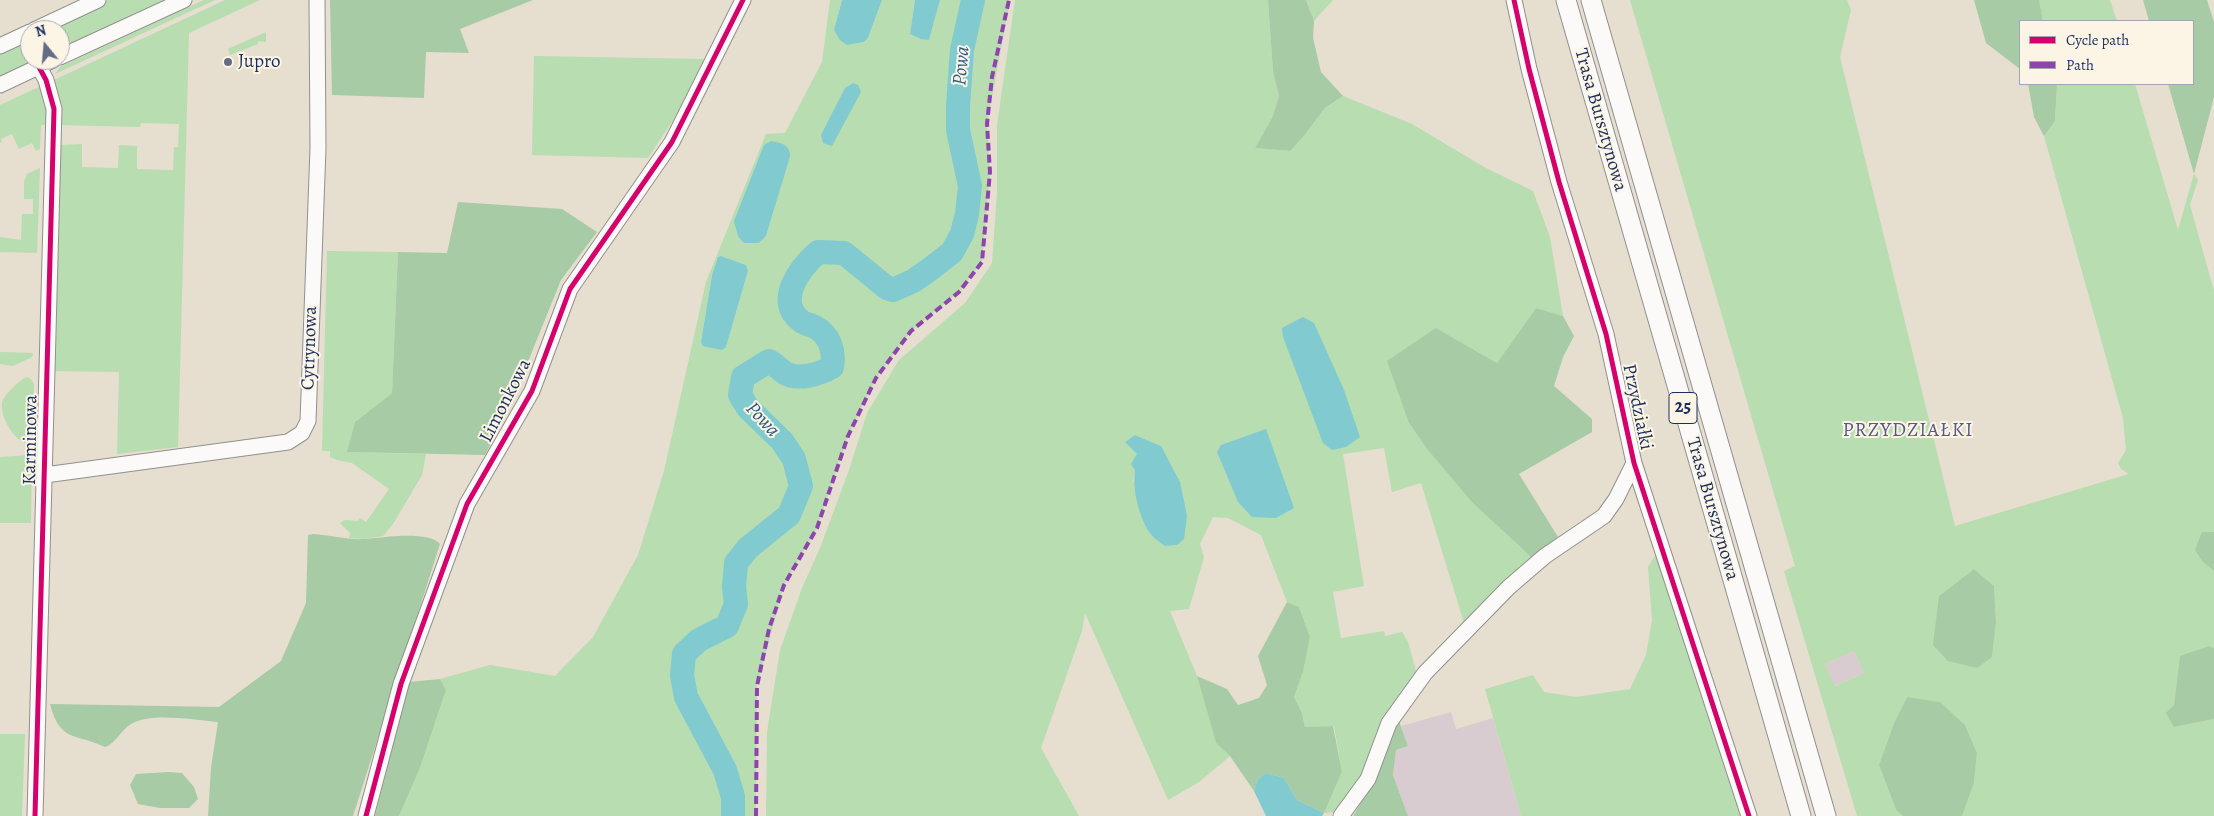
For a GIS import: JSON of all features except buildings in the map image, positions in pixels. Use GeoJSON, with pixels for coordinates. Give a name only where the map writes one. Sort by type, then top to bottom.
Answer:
{"type":"FeatureCollection","features":[{"type":"Feature","properties":{"kind":"main road","name":"Trasa Bursztynowa"},"geometry":{"type":"LineString","coordinates":[[1566,0],[1801,816]]}},
{"type":"Feature","properties":{"kind":"main road","name":"Trasa Bursztynowa"},"geometry":{"type":"LineString","coordinates":[[1591,0],[1826,816]]}},
{"type":"Feature","properties":{"kind":"street"},"geometry":{"type":"LineString","coordinates":[[55,20],[98,0]]}},
{"type":"Feature","properties":{"kind":"street"},"geometry":{"type":"LineString","coordinates":[[70,52],[184,0]]}},
{"type":"Feature","properties":{"kind":"street","name":"Cytrynowa"},"geometry":{"type":"LineString","coordinates":[[45,475],[288,442],[302,433],[308,421],[317,158],[317,0]]}},
{"type":"Feature","properties":{"kind":"street","name":"Limonkowa"},"geometry":{"type":"LineString","coordinates":[[366,816],[401,684],[467,504],[532,391],[570,289],[672,142],[744,0]]}},
{"type":"Feature","properties":{"kind":"street","name":"Przydziałki"},"geometry":{"type":"LineString","coordinates":[[1514,0],[1529,69],[1559,182],[1606,334],[1634,463],[1749,816]]}},
{"type":"Feature","properties":{"kind":"street"},"geometry":{"type":"LineString","coordinates":[[0,46],[20,37]]}},
{"type":"Feature","properties":{"kind":"street"},"geometry":{"type":"LineString","coordinates":[[0,85],[31,70]]}},
{"type":"Feature","properties":{"kind":"street","name":"Karminowa"},"geometry":{"type":"LineString","coordinates":[[35,816],[54,109],[46,80],[41,70]]}},
{"type":"Feature","properties":{"kind":"street","name":"Przydziałki"},"geometry":{"type":"LineString","coordinates":[[1341,816],[1368,779],[1389,723],[1425,673],[1509,587],[1545,556],[1604,516],[1616,499],[1634,463]]}},
{"type":"Feature","properties":{"kind":"shaded area"},"geometry":{"type":"Polygon","coordinates":[[[1854,651],[1864,673],[1834,686],[1825,664],[1854,651]]]}},
{"type":"Feature","properties":{"kind":"shaded area"},"geometry":{"type":"Polygon","coordinates":[[[1451,712],[1456,729],[1493,718],[1521,816],[1408,816],[1393,775],[1396,750],[1408,746],[1401,726],[1451,712]]]}},
{"type":"Feature","properties":{"kind":"green space"},"geometry":{"type":"Polygon","coordinates":[[[104,0],[171,0],[70,46],[70,20],[62,20],[104,0]]]}},
{"type":"Feature","properties":{"kind":"green space"},"geometry":{"type":"Polygon","coordinates":[[[204,0],[215,0],[70,67],[70,62],[204,0]]]}},
{"type":"Feature","properties":{"kind":"green space"},"geometry":{"type":"Polygon","coordinates":[[[225,0],[260,0],[189,33],[178,447],[117,454],[119,372],[54,371],[59,191],[58,149],[61,145],[82,144],[82,167],[118,168],[119,145],[137,146],[137,169],[173,170],[174,147],[178,147],[179,124],[141,123],[140,127],[58,125],[54,80],[225,0]]]}},
{"type":"Feature","properties":{"kind":"green space"},"geometry":{"type":"Polygon","coordinates":[[[330,0],[533,0],[460,29],[469,53],[426,52],[424,98],[332,95],[330,0]]]}},
{"type":"Feature","properties":{"kind":"green space"},"geometry":{"type":"Polygon","coordinates":[[[830,0],[842,0],[834,30],[847,45],[864,42],[868,38],[882,0],[915,0],[910,34],[929,40],[940,0],[1010,0],[987,124],[990,172],[982,262],[959,292],[911,331],[876,378],[848,436],[817,528],[784,585],[757,686],[756,816],[399,816],[420,768],[446,690],[440,679],[490,665],[555,676],[593,637],[638,555],[664,471],[706,282],[766,134],[785,133],[822,62],[830,0]],[[788,147],[744,243],[759,243],[766,236],[790,157],[788,147]],[[721,256],[712,275],[701,342],[726,347],[748,271],[746,265],[721,256]]]}},
{"type":"Feature","properties":{"kind":"green space"},"geometry":{"type":"Polygon","coordinates":[[[1015,0],[1268,0],[1273,72],[1279,96],[1272,118],[1255,148],[1290,151],[1325,108],[1343,96],[1412,124],[1484,167],[1533,191],[1550,237],[1563,316],[1536,308],[1497,363],[1436,328],[1409,423],[1451,477],[1531,557],[1465,626],[1421,483],[1392,492],[1384,448],[1343,454],[1364,586],[1333,592],[1341,638],[1384,631],[1385,636],[1402,632],[1408,642],[1417,674],[1362,780],[1337,812],[1324,813],[1342,772],[1334,726],[1305,727],[1302,713],[1294,697],[1303,672],[1310,637],[1299,607],[1287,602],[1261,535],[1228,518],[1213,517],[1200,544],[1204,557],[1189,609],[1170,611],[1197,676],[1216,743],[1230,756],[1199,782],[1168,800],[1085,613],[1082,631],[1041,748],[1079,816],[766,816],[767,732],[780,650],[802,588],[820,548],[849,470],[867,413],[899,360],[965,303],[992,263],[997,193],[997,125],[1015,0]],[[1135,435],[1125,442],[1138,454],[1133,482],[1161,446],[1135,435]]]}},
{"type":"Feature","properties":{"kind":"green space"},"geometry":{"type":"Polygon","coordinates":[[[1268,0],[1306,0],[1314,21],[1313,38],[1321,72],[1343,96],[1325,108],[1290,151],[1255,148],[1272,118],[1279,96],[1273,72],[1268,0]]]}},
{"type":"Feature","properties":{"kind":"green space"},"geometry":{"type":"Polygon","coordinates":[[[1306,0],[1333,0],[1314,21],[1306,0]]]}},
{"type":"Feature","properties":{"kind":"green space"},"geometry":{"type":"Polygon","coordinates":[[[1630,0],[1847,0],[1851,10],[1840,57],[1955,526],[2129,474],[2121,469],[2118,463],[2126,450],[2123,418],[2044,136],[2055,121],[2057,85],[2135,85],[2178,230],[2194,174],[2198,180],[2190,205],[2214,291],[2214,532],[2202,532],[2203,562],[2214,571],[2214,648],[2209,646],[2180,657],[2174,705],[2174,727],[2214,719],[2214,816],[1962,816],[1974,783],[1977,753],[1965,725],[1940,702],[1907,697],[1894,723],[1879,765],[1896,810],[1903,816],[1857,816],[1784,571],[1795,566],[1630,0]],[[1974,569],[1939,596],[1992,657],[1996,622],[1994,586],[1974,569]],[[1854,651],[1825,664],[1835,686],[1864,673],[1854,651]]]}},
{"type":"Feature","properties":{"kind":"green space"},"geometry":{"type":"Polygon","coordinates":[[[1974,0],[2039,0],[2043,20],[2019,20],[2019,68],[1986,43],[1974,0]]]}},
{"type":"Feature","properties":{"kind":"green space"},"geometry":{"type":"Polygon","coordinates":[[[2039,0],[2110,0],[2117,20],[2043,20],[2039,0]]]}},
{"type":"Feature","properties":{"kind":"green space"},"geometry":{"type":"Polygon","coordinates":[[[2143,0],[2207,0],[2214,22],[2214,97],[2194,174],[2168,85],[2194,85],[2194,20],[2149,20],[2143,0]]]}},
{"type":"Feature","properties":{"kind":"green space"},"geometry":{"type":"Polygon","coordinates":[[[266,32],[266,42],[258,41],[258,44],[230,55],[228,49],[266,32]]]}},
{"type":"Feature","properties":{"kind":"green space"},"geometry":{"type":"Polygon","coordinates":[[[20,40],[21,70],[0,80],[0,50],[20,40]]]}},
{"type":"Feature","properties":{"kind":"green space"},"geometry":{"type":"Polygon","coordinates":[[[534,56],[704,59],[690,94],[648,158],[532,155],[534,56]]]}},
{"type":"Feature","properties":{"kind":"green space"},"geometry":{"type":"Polygon","coordinates":[[[2028,85],[2057,85],[2055,121],[2044,136],[2034,117],[2028,85]]]}},
{"type":"Feature","properties":{"kind":"green space"},"geometry":{"type":"Polygon","coordinates":[[[39,87],[46,98],[46,125],[41,125],[40,149],[36,151],[32,143],[19,149],[12,134],[1,139],[2,142],[0,143],[0,105],[39,87]]]}},
{"type":"Feature","properties":{"kind":"green space"},"geometry":{"type":"Polygon","coordinates":[[[40,168],[37,253],[0,252],[0,237],[21,240],[22,214],[33,214],[33,199],[24,199],[24,182],[27,174],[40,168]]]}},
{"type":"Feature","properties":{"kind":"green space"},"geometry":{"type":"Polygon","coordinates":[[[458,202],[562,209],[597,232],[561,280],[510,406],[485,455],[347,452],[355,422],[392,393],[398,252],[447,253],[458,202]]]}},
{"type":"Feature","properties":{"kind":"green space"},"geometry":{"type":"Polygon","coordinates":[[[327,251],[398,252],[392,393],[355,422],[348,452],[426,454],[422,475],[393,524],[383,536],[363,539],[349,538],[350,533],[340,523],[345,520],[358,521],[360,518],[366,522],[389,489],[352,463],[330,457],[330,451],[322,451],[327,251]]]}},
{"type":"Feature","properties":{"kind":"green space"},"geometry":{"type":"Polygon","coordinates":[[[1536,308],[1563,316],[1574,336],[1563,357],[1554,386],[1592,419],[1592,432],[1519,474],[1558,537],[1531,557],[1472,502],[1427,449],[1409,423],[1387,361],[1436,328],[1497,363],[1536,308]]]}},
{"type":"Feature","properties":{"kind":"green space"},"geometry":{"type":"Polygon","coordinates":[[[0,352],[33,353],[32,357],[13,366],[0,364],[0,352]]]}},
{"type":"Feature","properties":{"kind":"green space"},"geometry":{"type":"Polygon","coordinates":[[[27,377],[34,384],[32,445],[20,440],[10,429],[2,409],[2,402],[6,395],[16,384],[27,377]]]}},
{"type":"Feature","properties":{"kind":"green space"},"geometry":{"type":"Polygon","coordinates":[[[32,456],[31,523],[0,523],[0,457],[32,456]]]}},
{"type":"Feature","properties":{"kind":"green space"},"geometry":{"type":"Polygon","coordinates":[[[2202,532],[2214,532],[2214,571],[2203,562],[2195,550],[2202,532]]]}},
{"type":"Feature","properties":{"kind":"green space"},"geometry":{"type":"Polygon","coordinates":[[[308,535],[358,539],[415,536],[425,537],[440,544],[353,816],[208,816],[211,768],[218,722],[173,718],[139,720],[127,727],[112,743],[105,747],[70,735],[59,725],[50,704],[219,707],[281,661],[306,603],[308,535]]]}},
{"type":"Feature","properties":{"kind":"green space"},"geometry":{"type":"Polygon","coordinates":[[[1656,554],[1742,816],[1521,816],[1485,689],[1533,675],[1544,692],[1576,697],[1630,689],[1646,655],[1652,620],[1648,567],[1656,554]]]}},
{"type":"Feature","properties":{"kind":"green space"},"geometry":{"type":"Polygon","coordinates":[[[1974,569],[1994,586],[1996,622],[1992,657],[1977,668],[1948,661],[1933,645],[1939,596],[1974,569]]]}},
{"type":"Feature","properties":{"kind":"green space"},"geometry":{"type":"Polygon","coordinates":[[[1287,602],[1299,607],[1310,637],[1303,672],[1294,697],[1302,713],[1305,727],[1333,726],[1342,772],[1324,813],[1297,800],[1284,778],[1266,773],[1258,779],[1254,791],[1230,756],[1216,743],[1197,676],[1227,689],[1238,705],[1259,698],[1267,685],[1258,656],[1287,602]]]}},
{"type":"Feature","properties":{"kind":"green space"},"geometry":{"type":"Polygon","coordinates":[[[2209,646],[2214,648],[2214,719],[2174,727],[2166,713],[2174,705],[2180,656],[2209,646]]]}},
{"type":"Feature","properties":{"kind":"green space"},"geometry":{"type":"Polygon","coordinates":[[[440,679],[446,690],[420,768],[399,816],[375,816],[409,682],[440,679]]]}},
{"type":"Feature","properties":{"kind":"green space"},"geometry":{"type":"Polygon","coordinates":[[[1907,697],[1940,702],[1965,725],[1977,753],[1974,783],[1962,816],[1903,816],[1896,810],[1879,765],[1894,723],[1907,697]]]}},
{"type":"Feature","properties":{"kind":"green space"},"geometry":{"type":"Polygon","coordinates":[[[1399,721],[1408,746],[1396,750],[1393,775],[1408,816],[1353,816],[1372,784],[1394,726],[1399,721]]]}},
{"type":"Feature","properties":{"kind":"green space"},"geometry":{"type":"Polygon","coordinates":[[[0,734],[25,734],[22,816],[0,816],[0,734]]]}},
{"type":"Feature","properties":{"kind":"green space"},"geometry":{"type":"Polygon","coordinates":[[[182,773],[194,787],[198,799],[189,808],[160,808],[138,804],[130,785],[136,774],[182,773]]]}},
{"type":"Feature","properties":{"kind":"water"},"geometry":{"type":"Polygon","coordinates":[[[842,0],[882,0],[868,38],[864,42],[847,45],[840,40],[834,30],[842,0]]]}},
{"type":"Feature","properties":{"kind":"water"},"geometry":{"type":"Polygon","coordinates":[[[915,0],[940,0],[929,40],[910,34],[915,0]]]}},
{"type":"Feature","properties":{"kind":"water"},"geometry":{"type":"Polygon","coordinates":[[[853,83],[858,85],[861,92],[832,146],[823,143],[821,135],[845,88],[853,83]]]}},
{"type":"Feature","properties":{"kind":"water"},"geometry":{"type":"Polygon","coordinates":[[[771,141],[787,147],[790,157],[766,236],[759,243],[744,243],[738,236],[734,221],[764,145],[771,141]]]}},
{"type":"Feature","properties":{"kind":"water"},"geometry":{"type":"Polygon","coordinates":[[[721,256],[746,265],[748,271],[726,347],[722,350],[703,346],[701,342],[712,275],[718,257],[721,256]]]}},
{"type":"Feature","properties":{"kind":"water"},"geometry":{"type":"Polygon","coordinates":[[[1303,317],[1314,323],[1344,390],[1360,437],[1346,447],[1332,450],[1323,443],[1283,337],[1282,328],[1303,317]]]}},
{"type":"Feature","properties":{"kind":"water"},"geometry":{"type":"Polygon","coordinates":[[[1266,429],[1294,508],[1276,518],[1252,517],[1238,502],[1217,452],[1221,445],[1266,429]]]}},
{"type":"Feature","properties":{"kind":"water"},"geometry":{"type":"Polygon","coordinates":[[[1135,435],[1161,446],[1180,482],[1187,516],[1184,539],[1177,545],[1165,546],[1151,535],[1146,527],[1136,494],[1135,470],[1131,464],[1137,454],[1125,442],[1135,435]]]}},
{"type":"Feature","properties":{"kind":"water"},"geometry":{"type":"Polygon","coordinates":[[[1266,773],[1284,778],[1297,800],[1324,813],[1322,816],[1266,816],[1254,791],[1258,779],[1266,773]]]}},
{"type":"Feature","properties":{"kind":"waterway","name":"Powa"},"geometry":{"type":"LineString","coordinates":[[733,816],[733,797],[725,770],[686,697],[682,675],[684,654],[699,640],[727,626],[736,604],[734,587],[736,563],[748,548],[789,515],[801,486],[794,459],[782,441],[748,408],[740,395],[743,377],[769,361],[785,373],[796,376],[815,374],[832,367],[833,356],[828,339],[820,330],[801,321],[793,313],[790,304],[790,294],[798,275],[818,252],[844,253],[887,288],[893,290],[913,281],[952,252],[962,234],[967,214],[970,186],[958,130],[958,106],[962,50],[973,0]]}},
{"type":"Feature","properties":{"kind":"marked path"},"geometry":{"type":"LineString","coordinates":[[756,816],[757,686],[769,629],[784,585],[817,528],[848,436],[876,378],[911,331],[959,292],[982,262],[990,172],[987,124],[992,77],[1009,0]]}},
{"type":"Feature","properties":{"kind":"cycle path"},"geometry":{"type":"LineString","coordinates":[[366,816],[401,684],[467,504],[532,391],[570,289],[672,142],[743,0]]}},
{"type":"Feature","properties":{"kind":"cycle path"},"geometry":{"type":"LineString","coordinates":[[1514,0],[1529,69],[1559,182],[1606,334],[1634,463],[1749,816]]}},
{"type":"Feature","properties":{"kind":"cycle path"},"geometry":{"type":"LineString","coordinates":[[35,816],[54,109],[46,80],[41,70]]}},
{"type":"Feature","properties":{"kind":"place","name":"Jupro"},"geometry":{"type":"Point","coordinates":[228,62]}},
{"type":"Feature","properties":{"kind":"district","name":"PRZYDZIAŁKI"},"geometry":{"type":"Point","coordinates":[1908,431]}}]}
